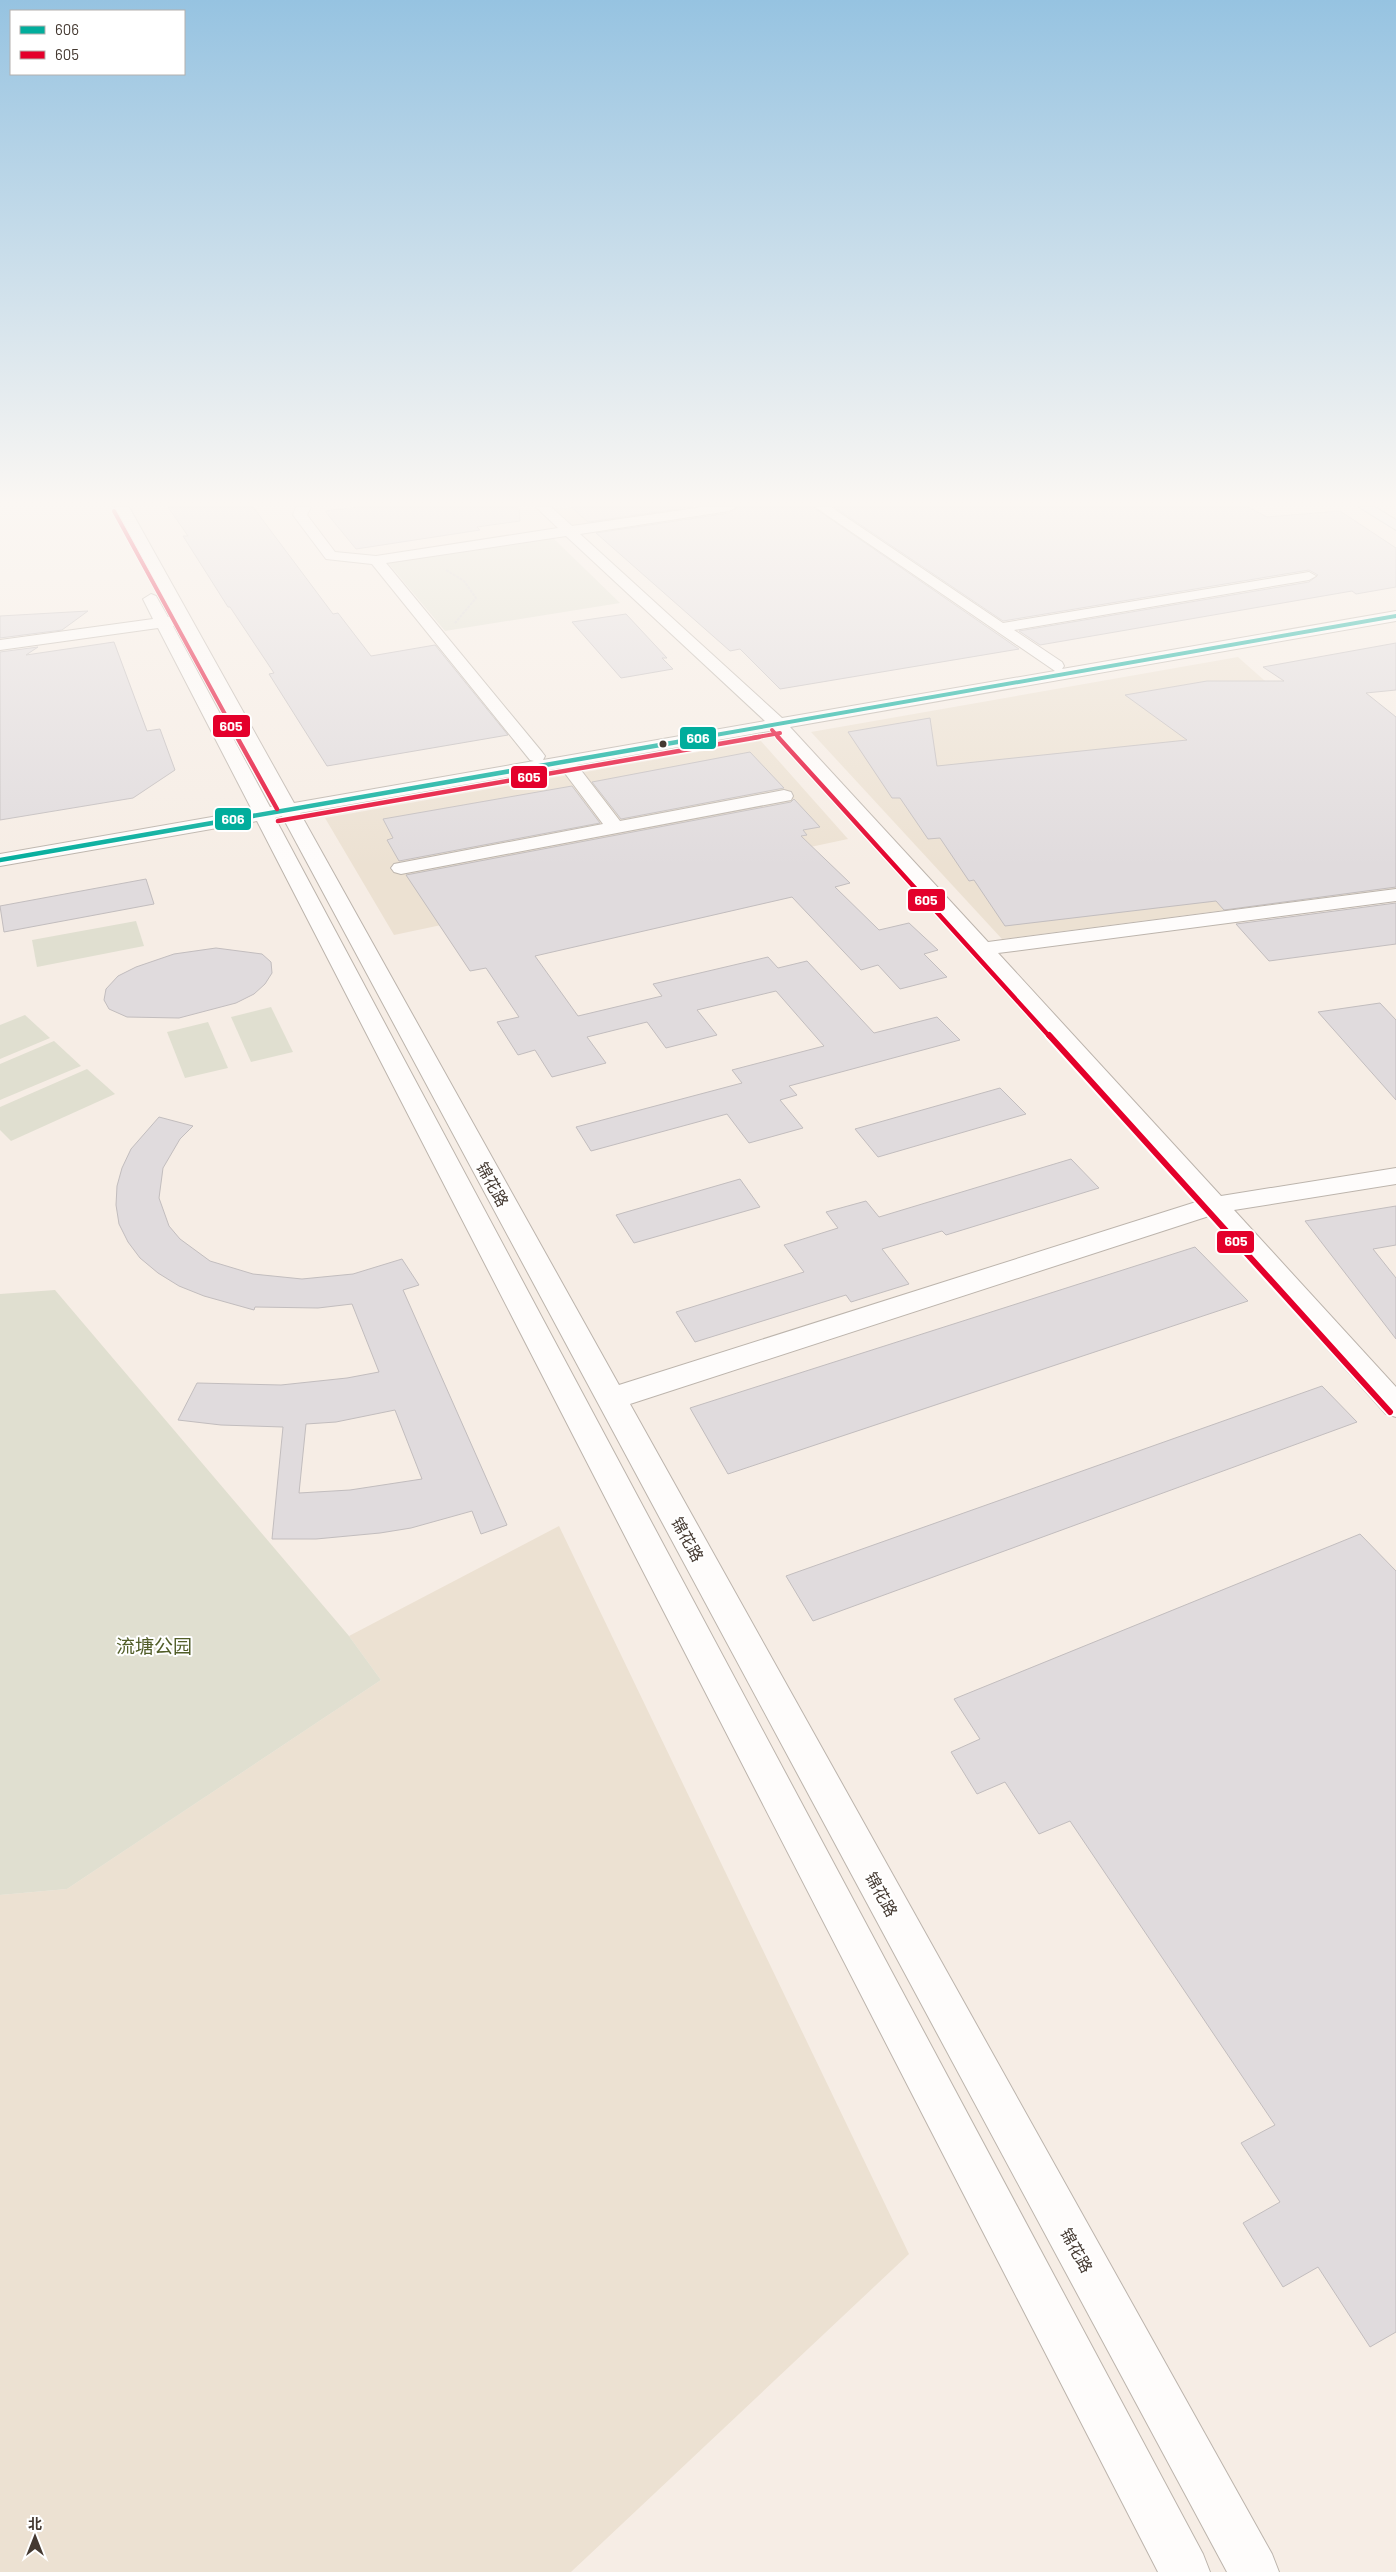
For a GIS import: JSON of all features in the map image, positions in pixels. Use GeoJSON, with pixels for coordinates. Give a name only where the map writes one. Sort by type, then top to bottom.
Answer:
{"type":"FeatureCollection","features":[{"type":"Feature","properties":{"kind":"street"},"geometry":{"type":"LineString","coordinates":[[0,645],[130,627]]}},
{"type":"Feature","properties":{"kind":"street","name":"锦花路"},"geometry":{"type":"LineString","coordinates":[[177,627],[273,807],[1185,2572]]}},
{"type":"Feature","properties":{"kind":"street"},"geometry":{"type":"LineString","coordinates":[[431,627],[536,756]]}},
{"type":"Feature","properties":{"kind":"street"},"geometry":{"type":"LineString","coordinates":[[673,627],[774,720],[1396,1406]]}},
{"type":"Feature","properties":{"kind":"street"},"geometry":{"type":"LineString","coordinates":[[1000,628],[1006,627]]}},
{"type":"Feature","properties":{"kind":"street"},"geometry":{"type":"LineString","coordinates":[[0,848],[565,761],[1056,666],[1281,627]]}},
{"type":"Feature","properties":{"kind":"street"},"geometry":{"type":"LineString","coordinates":[[0,860],[536,756],[774,720],[1330,627]]}},
{"type":"Feature","properties":{"kind":"street"},"geometry":{"type":"LineString","coordinates":[[1000,628],[1056,666]]}},
{"type":"Feature","properties":{"kind":"street"},"geometry":{"type":"LineString","coordinates":[[565,761],[615,827]]}},
{"type":"Feature","properties":{"kind":"street"},"geometry":{"type":"LineString","coordinates":[[401,868],[784,796]]}},
{"type":"Feature","properties":{"kind":"street","name":"锦花路"},"geometry":{"type":"LineString","coordinates":[[273,807],[611,1399],[1254,2572]]}},
{"type":"Feature","properties":{"kind":"street"},"geometry":{"type":"LineString","coordinates":[[982,949],[1396,895]]}},
{"type":"Feature","properties":{"kind":"street"},"geometry":{"type":"LineString","coordinates":[[611,1399],[1215,1206],[1396,1176]]}},
{"type":"Feature","properties":{"kind":"shaded area"},"geometry":{"type":"Polygon","coordinates":[[[1238,657],[1396,798],[1396,888],[1002,939],[811,732],[1238,657]]]}},
{"type":"Feature","properties":{"kind":"shaded area"},"geometry":{"type":"Polygon","coordinates":[[[761,741],[848,839],[394,935],[325,818],[761,741]]]}},
{"type":"Feature","properties":{"kind":"shaded area"},"geometry":{"type":"Polygon","coordinates":[[[559,1526],[909,2254],[571,2572],[0,2572],[0,1895],[67,1889],[381,1680],[349,1636],[559,1526]]]}},
{"type":"Feature","properties":{"kind":"green space"},"geometry":{"type":"Polygon","coordinates":[[[442,627],[470,627],[445,631],[442,627]]]}},
{"type":"Feature","properties":{"kind":"green space"},"geometry":{"type":"Polygon","coordinates":[[[136,921],[144,946],[37,967],[32,940],[136,921]]]}},
{"type":"Feature","properties":{"kind":"green space"},"geometry":{"type":"Polygon","coordinates":[[[271,1007],[293,1052],[251,1062],[231,1017],[271,1007]]]}},
{"type":"Feature","properties":{"kind":"green space"},"geometry":{"type":"Polygon","coordinates":[[[25,1015],[50,1038],[0,1059],[0,1025],[25,1015]]]}},
{"type":"Feature","properties":{"kind":"green space"},"geometry":{"type":"Polygon","coordinates":[[[208,1022],[228,1068],[185,1078],[167,1032],[208,1022]]]}},
{"type":"Feature","properties":{"kind":"green space"},"geometry":{"type":"Polygon","coordinates":[[[54,1041],[81,1066],[0,1100],[0,1064],[54,1041]]]}},
{"type":"Feature","properties":{"kind":"green space"},"geometry":{"type":"Polygon","coordinates":[[[87,1069],[115,1094],[11,1141],[0,1130],[0,1107],[87,1069]]]}},
{"type":"Feature","properties":{"kind":"green space","name":"流塘公园"},"geometry":{"type":"Polygon","coordinates":[[[55,1290],[349,1636],[381,1680],[67,1889],[0,1895],[0,1294],[55,1290]]]}},
{"type":"Feature","properties":{"kind":"building"},"geometry":{"type":"Polygon","coordinates":[[[0,627],[66,627],[62,630],[0,638],[0,627]]]}},
{"type":"Feature","properties":{"kind":"building"},"geometry":{"type":"Polygon","coordinates":[[[243,627],[349,627],[371,656],[435,645],[508,735],[327,766],[269,674],[274,673],[243,627]]]}},
{"type":"Feature","properties":{"kind":"building"},"geometry":{"type":"Polygon","coordinates":[[[576,627],[638,627],[667,658],[662,658],[673,669],[621,678],[576,627]]]}},
{"type":"Feature","properties":{"kind":"building"},"geometry":{"type":"Polygon","coordinates":[[[703,627],[987,627],[1019,649],[780,689],[740,649],[730,651],[703,627]]]}},
{"type":"Feature","properties":{"kind":"building"},"geometry":{"type":"Polygon","coordinates":[[[1043,627],[1144,627],[1040,645],[1019,631],[1043,627]]]}},
{"type":"Feature","properties":{"kind":"building"},"geometry":{"type":"Polygon","coordinates":[[[114,642],[147,731],[160,729],[175,770],[133,798],[0,820],[0,652],[38,647],[26,655],[114,642]]]}},
{"type":"Feature","properties":{"kind":"building"},"geometry":{"type":"Polygon","coordinates":[[[1396,643],[1396,690],[1366,693],[1396,717],[1396,887],[1224,910],[1216,901],[1005,926],[974,880],[969,881],[940,838],[928,839],[900,798],[892,798],[848,732],[930,718],[937,766],[1187,740],[1125,695],[1207,681],[1284,681],[1263,667],[1396,643]]]}},
{"type":"Feature","properties":{"kind":"building"},"geometry":{"type":"Polygon","coordinates":[[[750,752],[784,788],[621,819],[592,782],[750,752]]]}},
{"type":"Feature","properties":{"kind":"building"},"geometry":{"type":"Polygon","coordinates":[[[572,786],[600,823],[399,861],[387,840],[393,838],[383,819],[572,786]]]}},
{"type":"Feature","properties":{"kind":"building"},"geometry":{"type":"Polygon","coordinates":[[[794,799],[820,827],[803,830],[807,835],[801,836],[850,883],[835,887],[879,930],[909,923],[938,950],[924,954],[947,977],[900,989],[878,965],[861,970],[792,897],[535,956],[578,1016],[662,996],[653,984],[768,957],[778,968],[807,961],[874,1033],[937,1017],[960,1040],[789,1086],[797,1095],[780,1100],[803,1128],[749,1143],[727,1114],[591,1151],[576,1127],[742,1083],[732,1070],[824,1046],[776,991],[697,1010],[717,1035],[666,1048],[647,1022],[587,1037],[606,1063],[552,1077],[535,1050],[518,1055],[497,1022],[519,1017],[486,968],[470,971],[406,875],[791,802],[794,799]]]}},
{"type":"Feature","properties":{"kind":"building"},"geometry":{"type":"Polygon","coordinates":[[[146,879],[154,904],[4,932],[0,906],[146,879]]]}},
{"type":"Feature","properties":{"kind":"building"},"geometry":{"type":"Polygon","coordinates":[[[1396,903],[1396,944],[1269,961],[1236,924],[1396,903]]]}},
{"type":"Feature","properties":{"kind":"building"},"geometry":{"type":"Polygon","coordinates":[[[216,948],[262,954],[271,962],[272,973],[265,984],[254,994],[236,1003],[179,1018],[127,1017],[109,1009],[104,1000],[106,989],[118,976],[136,967],[174,954],[216,948]]]}},
{"type":"Feature","properties":{"kind":"building"},"geometry":{"type":"Polygon","coordinates":[[[1380,1003],[1396,1020],[1396,1100],[1318,1012],[1380,1003]]]}},
{"type":"Feature","properties":{"kind":"building"},"geometry":{"type":"Polygon","coordinates":[[[1000,1088],[1026,1114],[878,1157],[855,1129],[1000,1088]]]}},
{"type":"Feature","properties":{"kind":"building"},"geometry":{"type":"Polygon","coordinates":[[[159,1117],[193,1126],[180,1139],[163,1168],[159,1198],[169,1226],[180,1239],[210,1261],[253,1274],[302,1279],[353,1274],[402,1259],[419,1285],[403,1290],[507,1525],[481,1534],[472,1511],[411,1528],[380,1533],[316,1539],[272,1539],[283,1427],[221,1425],[178,1420],[197,1383],[281,1385],[347,1378],[379,1372],[352,1304],[318,1308],[255,1307],[254,1310],[204,1296],[179,1286],[158,1273],[140,1258],[128,1242],[119,1224],[116,1205],[117,1186],[122,1168],[131,1149],[159,1117]],[[395,1410],[336,1422],[306,1424],[299,1493],[350,1490],[422,1479],[395,1410]]]}},
{"type":"Feature","properties":{"kind":"building"},"geometry":{"type":"Polygon","coordinates":[[[1071,1159],[1099,1188],[946,1235],[942,1231],[882,1249],[909,1284],[851,1302],[846,1295],[695,1342],[676,1312],[804,1272],[784,1245],[838,1228],[826,1212],[866,1201],[879,1217],[1071,1159]]]}},
{"type":"Feature","properties":{"kind":"building"},"geometry":{"type":"Polygon","coordinates":[[[740,1179],[760,1207],[634,1243],[616,1215],[740,1179]]]}},
{"type":"Feature","properties":{"kind":"building"},"geometry":{"type":"Polygon","coordinates":[[[1396,1206],[1396,1245],[1373,1249],[1396,1278],[1396,1339],[1305,1221],[1396,1206]]]}},
{"type":"Feature","properties":{"kind":"building"},"geometry":{"type":"Polygon","coordinates":[[[1195,1247],[1248,1301],[728,1474],[690,1408],[1195,1247]]]}},
{"type":"Feature","properties":{"kind":"building"},"geometry":{"type":"Polygon","coordinates":[[[1322,1386],[1357,1422],[813,1621],[786,1576],[1322,1386]]]}},
{"type":"Feature","properties":{"kind":"building"},"geometry":{"type":"Polygon","coordinates":[[[1360,1534],[1396,1571],[1396,2332],[1370,2347],[1318,2267],[1283,2287],[1243,2223],[1280,2202],[1241,2143],[1275,2125],[1070,1821],[1039,1834],[1005,1782],[977,1794],[951,1752],[980,1739],[954,1699],[1360,1534]]]}},
{"type":"Feature","properties":{"kind":"transit line","name":"605"},"geometry":{"type":"LineString","coordinates":[[177,627],[277,809]]}},
{"type":"Feature","properties":{"kind":"transit line","name":"606"},"geometry":{"type":"LineString","coordinates":[[0,860],[1333,627]]}},
{"type":"Feature","properties":{"kind":"transit line","name":"605"},"geometry":{"type":"LineString","coordinates":[[772,730],[1390,1412]]}},
{"type":"Feature","properties":{"kind":"transit line","name":"605"},"geometry":{"type":"LineString","coordinates":[[278,821],[780,733]]}}]}
